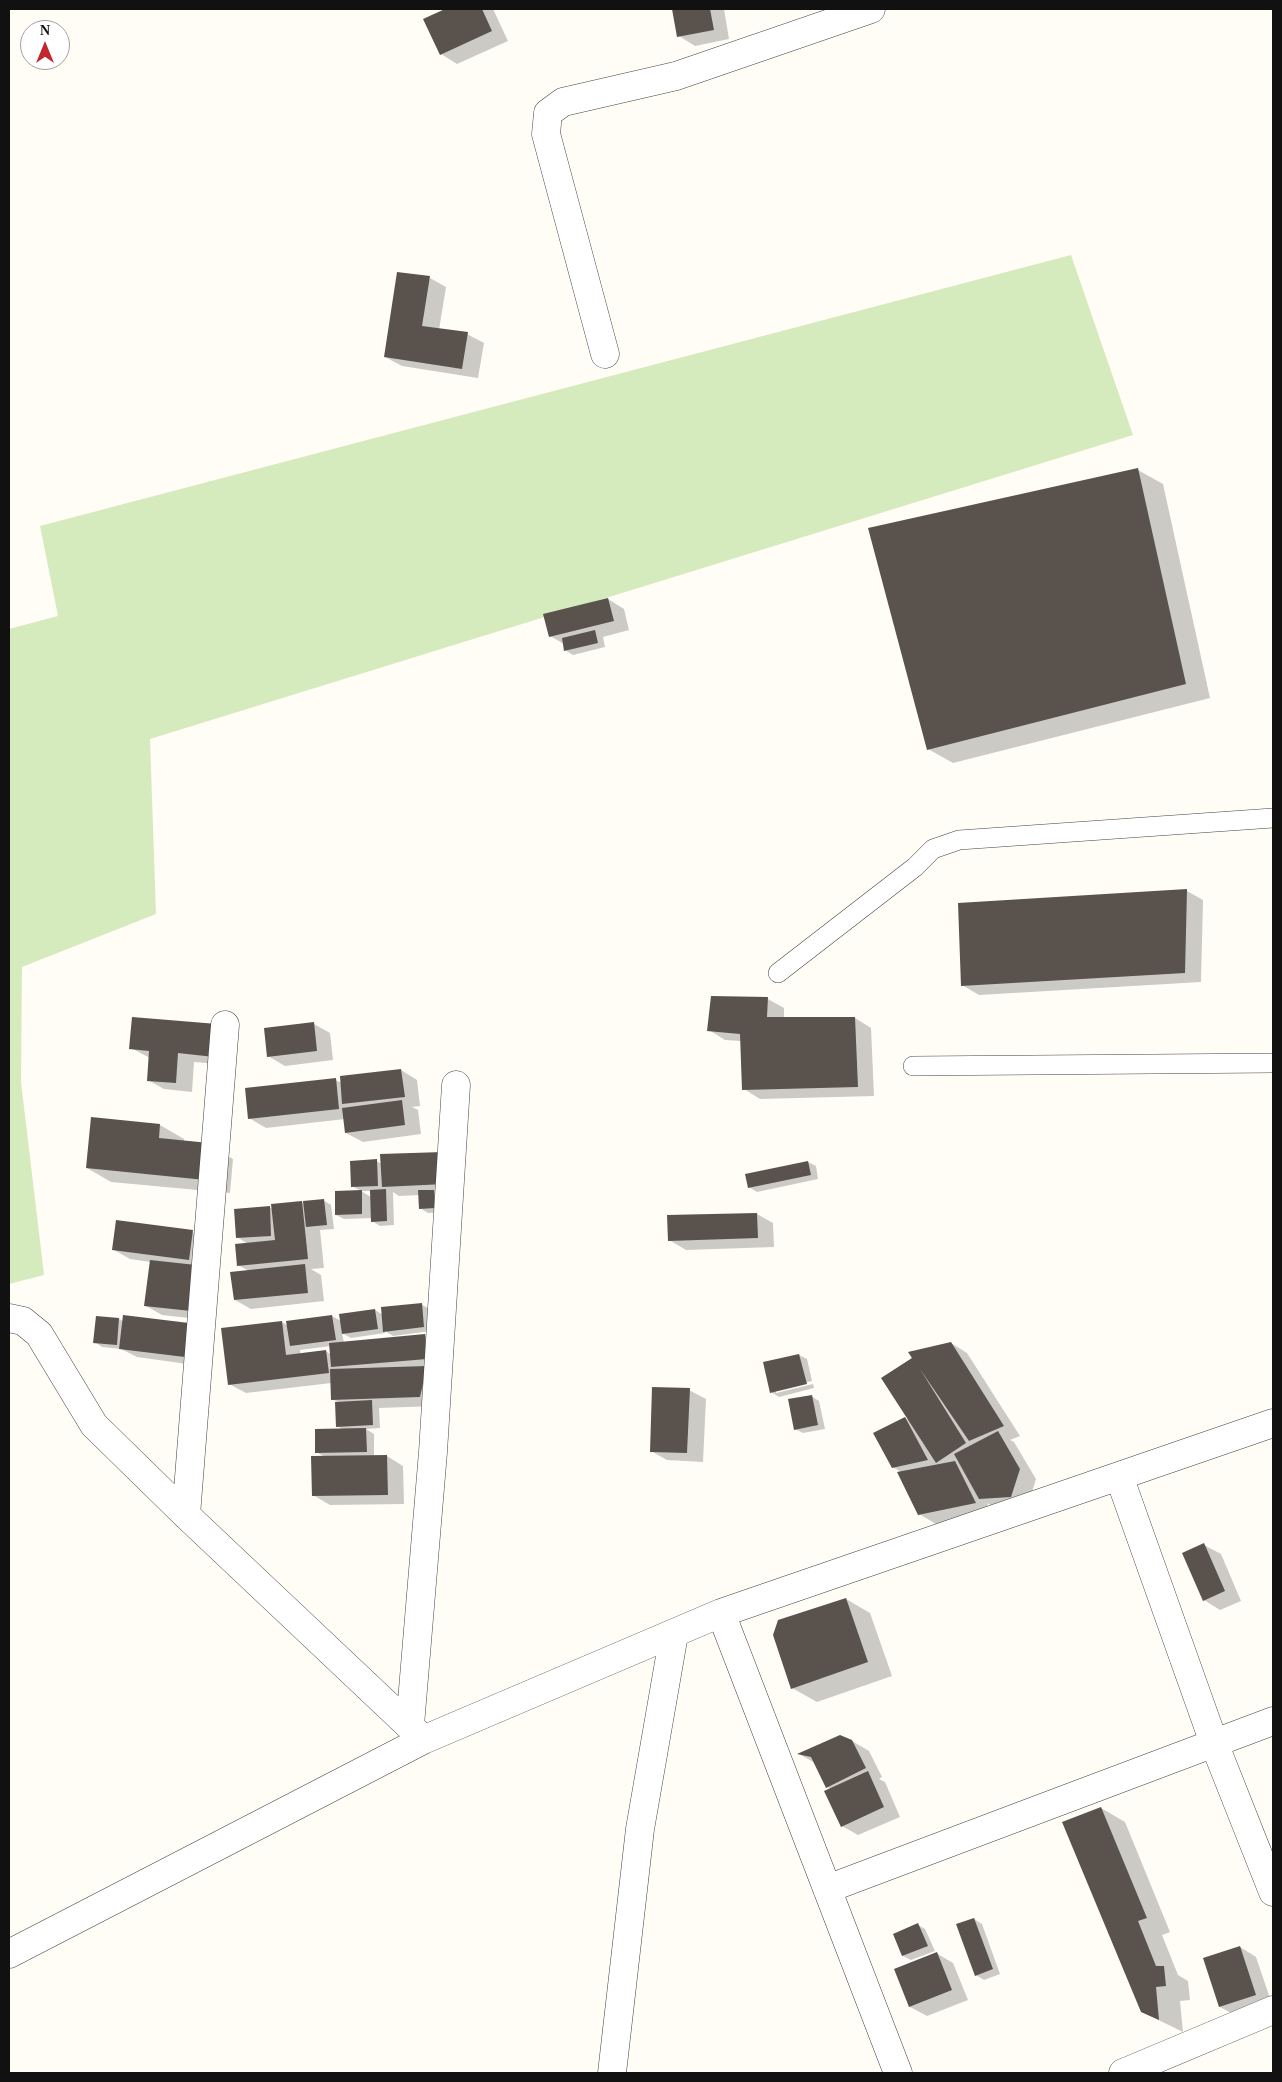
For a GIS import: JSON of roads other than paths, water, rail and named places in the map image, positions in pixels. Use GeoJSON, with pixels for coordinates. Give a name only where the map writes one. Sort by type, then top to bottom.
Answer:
{"type":"FeatureCollection","features":[{"type":"Feature","properties":{"kind":"street"},"geometry":{"type":"LineString","coordinates":[[605,354],[546,134],[548,113],[563,102],[676,76],[871,9]]}},
{"type":"Feature","properties":{"kind":"street"},"geometry":{"type":"LineString","coordinates":[[186,1515],[225,1025]]}},
{"type":"Feature","properties":{"kind":"street"},"geometry":{"type":"LineString","coordinates":[[416,1732],[456,1085]]}},
{"type":"Feature","properties":{"kind":"street"},"geometry":{"type":"LineString","coordinates":[[9,1318],[23,1321],[39,1334],[94,1424],[186,1515],[416,1732]]}},
{"type":"Feature","properties":{"kind":"street"},"geometry":{"type":"LineString","coordinates":[[9,1954],[416,1732],[674,1634],[721,1613],[1273,1423]]}},
{"type":"Feature","properties":{"kind":"street"},"geometry":{"type":"LineString","coordinates":[[1119,1476],[1214,1743],[1273,1892]]}},
{"type":"Feature","properties":{"kind":"street"},"geometry":{"type":"LineString","coordinates":[[721,1613],[898,2073]]}},
{"type":"Feature","properties":{"kind":"street"},"geometry":{"type":"LineString","coordinates":[[612,2073],[640,1829],[674,1634]]}},
{"type":"Feature","properties":{"kind":"street"},"geometry":{"type":"LineString","coordinates":[[827,1889],[1273,1720]]}},
{"type":"Feature","properties":{"kind":"street"},"geometry":{"type":"LineString","coordinates":[[1123,2073],[1273,2010]]}},
{"type":"Feature","properties":{"kind":"lane"},"geometry":{"type":"LineString","coordinates":[[778,973],[915,867],[933,849],[959,840],[1273,818]]}},
{"type":"Feature","properties":{"kind":"lane"},"geometry":{"type":"LineString","coordinates":[[913,1066],[1273,1063]]}}]}
